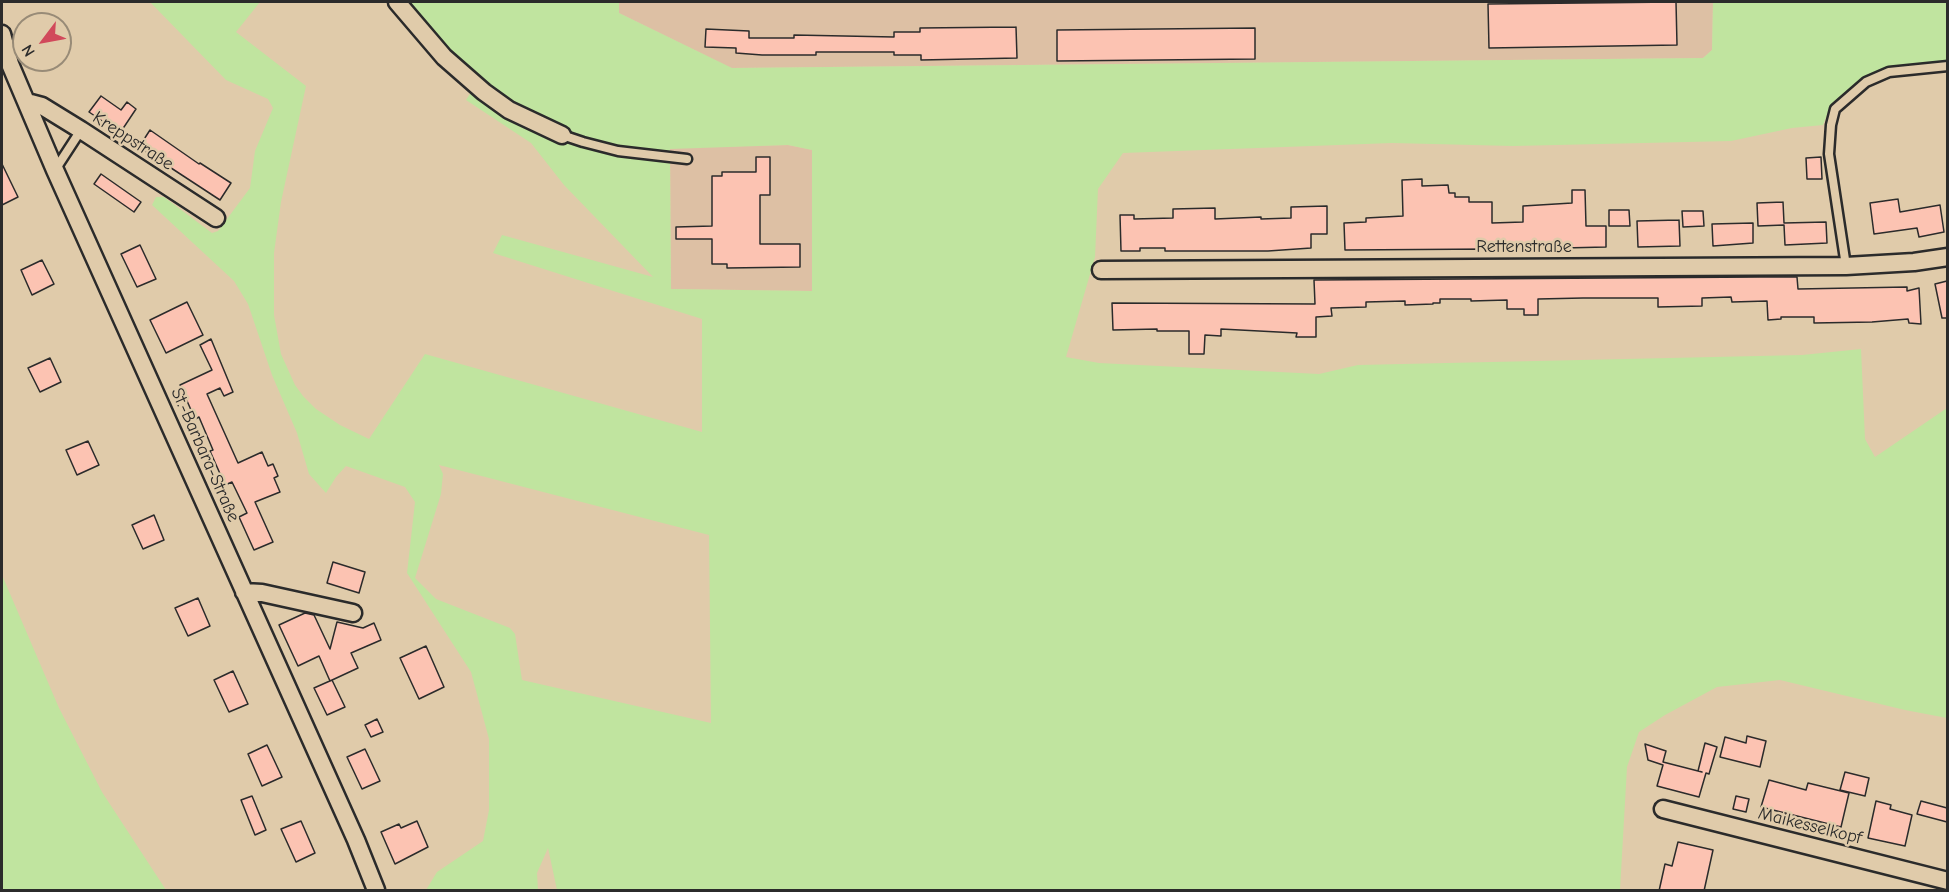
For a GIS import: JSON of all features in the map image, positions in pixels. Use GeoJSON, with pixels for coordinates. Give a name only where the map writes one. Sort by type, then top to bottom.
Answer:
{"type":"FeatureCollection","features":[{"type":"Feature","properties":{"kind":"street"},"geometry":{"type":"LineString","coordinates":[[397,2],[444,57],[484,92],[509,110],[562,135]]}},
{"type":"Feature","properties":{"kind":"street","name":"St.-Barbara-Straße"},"geometry":{"type":"LineString","coordinates":[[2,34],[10,64],[55,170],[290,698],[356,840],[376,891]]}},
{"type":"Feature","properties":{"kind":"street","name":"Kreppstraße"},"geometry":{"type":"LineString","coordinates":[[27,102],[42,106],[216,218]]}},
{"type":"Feature","properties":{"kind":"street","name":"Rettenstraße"},"geometry":{"type":"LineString","coordinates":[[1101,270],[1846,266],[1914,262],[1947,256]]}},
{"type":"Feature","properties":{"kind":"street"},"geometry":{"type":"LineString","coordinates":[[244,592],[262,593],[353,613]]}},
{"type":"Feature","properties":{"kind":"street","name":"Maikesselkopf"},"geometry":{"type":"LineString","coordinates":[[1663,809],[1947,881]]}},
{"type":"Feature","properties":{"kind":"lane"},"geometry":{"type":"LineString","coordinates":[[1846,266],[1829,154],[1831,125],[1835,109],[1866,82],[1889,72],[1947,66]]}},
{"type":"Feature","properties":{"kind":"lane"},"geometry":{"type":"LineString","coordinates":[[55,170],[81,130]]}},
{"type":"Feature","properties":{"kind":"lane"},"geometry":{"type":"LineString","coordinates":[[562,135],[618,151],[687,159]]}},
{"type":"Feature","properties":{"kind":"shaded area"},"geometry":{"type":"Polygon","coordinates":[[[619,2],[1713,2],[1712,50],[1703,58],[731,68],[619,13],[619,2]]]}},
{"type":"Feature","properties":{"kind":"shaded area"},"geometry":{"type":"Polygon","coordinates":[[[788,145],[813,150],[812,291],[671,289],[670,148],[788,145]]]}},
{"type":"Feature","properties":{"kind":"green space"},"geometry":{"type":"Polygon","coordinates":[[[150,2],[260,2],[236,32],[306,86],[281,202],[274,253],[274,315],[281,354],[295,385],[316,409],[340,425],[369,439],[425,354],[702,432],[702,319],[493,253],[502,235],[653,277],[564,185],[531,143],[466,100],[479,80],[400,2],[619,2],[619,13],[732,68],[1703,58],[1712,50],[1713,2],[1947,2],[1947,60],[1885,68],[1859,82],[1837,99],[1829,110],[1823,125],[1792,128],[1731,141],[1513,146],[1392,143],[1123,153],[1098,189],[1095,257],[1066,357],[1099,363],[1319,374],[1358,365],[1802,355],[1861,349],[1865,439],[1875,457],[1947,408],[1947,718],[1780,680],[1717,687],[1639,732],[1627,767],[1620,890],[557,890],[548,848],[537,873],[538,890],[426,890],[437,872],[483,841],[489,810],[489,739],[471,672],[407,573],[415,502],[405,487],[346,466],[326,493],[309,474],[297,433],[272,375],[248,304],[234,281],[152,205],[156,197],[164,197],[212,233],[218,231],[250,188],[255,151],[273,108],[268,99],[226,80],[150,2]],[[788,145],[670,149],[671,289],[812,291],[812,150],[788,145]],[[439,465],[443,474],[441,494],[415,578],[436,599],[510,628],[515,634],[522,680],[711,723],[709,535],[439,465]]]}},
{"type":"Feature","properties":{"kind":"green space"},"geometry":{"type":"Polygon","coordinates":[[[2,575],[59,708],[102,792],[166,890],[2,890],[2,575]]]}},
{"type":"Feature","properties":{"kind":"building"},"geometry":{"type":"Polygon","coordinates":[[[1676,2],[1677,45],[1489,48],[1488,4],[1676,2]]]}},
{"type":"Feature","properties":{"kind":"building"},"geometry":{"type":"Polygon","coordinates":[[[1016,27],[1017,58],[921,60],[921,55],[894,55],[894,52],[762,55],[736,53],[736,48],[705,47],[706,29],[749,31],[749,38],[794,38],[794,35],[894,37],[894,32],[920,32],[920,28],[1016,27]]]}},
{"type":"Feature","properties":{"kind":"building"},"geometry":{"type":"Polygon","coordinates":[[[1255,28],[1255,59],[1057,61],[1057,30],[1255,28]]]}},
{"type":"Feature","properties":{"kind":"building"},"geometry":{"type":"Polygon","coordinates":[[[101,96],[121,110],[127,102],[136,109],[120,133],[89,112],[101,96]]]}},
{"type":"Feature","properties":{"kind":"building"},"geometry":{"type":"Polygon","coordinates":[[[150,130],[231,183],[220,200],[139,147],[150,130]]]}},
{"type":"Feature","properties":{"kind":"building"},"geometry":{"type":"Polygon","coordinates":[[[756,157],[770,157],[770,195],[760,195],[760,244],[800,244],[800,267],[727,268],[727,264],[712,264],[712,239],[676,239],[676,227],[712,226],[712,176],[722,176],[722,172],[756,172],[756,157]]]}},
{"type":"Feature","properties":{"kind":"building"},"geometry":{"type":"Polygon","coordinates":[[[1821,157],[1822,179],[1807,179],[1806,158],[1821,157]]]}},
{"type":"Feature","properties":{"kind":"building"},"geometry":{"type":"Polygon","coordinates":[[[2,164],[18,197],[2,205],[2,164]]]}},
{"type":"Feature","properties":{"kind":"building"},"geometry":{"type":"Polygon","coordinates":[[[101,174],[141,202],[134,212],[94,184],[101,174]]]}},
{"type":"Feature","properties":{"kind":"building"},"geometry":{"type":"Polygon","coordinates":[[[1422,179],[1422,186],[1448,185],[1449,193],[1455,193],[1455,197],[1469,197],[1469,202],[1492,202],[1492,223],[1523,222],[1523,206],[1572,203],[1572,190],[1585,190],[1586,226],[1606,226],[1606,247],[1563,248],[1562,245],[1514,247],[1514,250],[1345,250],[1344,223],[1366,222],[1366,218],[1403,216],[1402,180],[1422,179]]]}},
{"type":"Feature","properties":{"kind":"building"},"geometry":{"type":"Polygon","coordinates":[[[1898,199],[1900,212],[1940,205],[1944,232],[1919,237],[1917,228],[1874,234],[1870,203],[1898,199]]]}},
{"type":"Feature","properties":{"kind":"building"},"geometry":{"type":"Polygon","coordinates":[[[1783,202],[1784,223],[1826,222],[1827,243],[1785,245],[1784,225],[1758,226],[1757,203],[1783,202]]]}},
{"type":"Feature","properties":{"kind":"building"},"geometry":{"type":"Polygon","coordinates":[[[1327,206],[1327,234],[1311,234],[1311,248],[1268,251],[1165,251],[1165,248],[1140,248],[1140,251],[1121,251],[1120,215],[1134,215],[1134,219],[1173,218],[1173,209],[1215,208],[1215,219],[1291,218],[1291,207],[1327,206]]]}},
{"type":"Feature","properties":{"kind":"building"},"geometry":{"type":"Polygon","coordinates":[[[1609,210],[1629,210],[1630,226],[1609,226],[1609,210]]]}},
{"type":"Feature","properties":{"kind":"building"},"geometry":{"type":"Polygon","coordinates":[[[1682,211],[1703,211],[1704,226],[1683,227],[1682,211]]]}},
{"type":"Feature","properties":{"kind":"building"},"geometry":{"type":"Polygon","coordinates":[[[1679,220],[1680,246],[1638,247],[1637,221],[1679,220]]]}},
{"type":"Feature","properties":{"kind":"building"},"geometry":{"type":"Polygon","coordinates":[[[1753,223],[1753,243],[1713,246],[1712,224],[1753,223]]]}},
{"type":"Feature","properties":{"kind":"building"},"geometry":{"type":"Polygon","coordinates":[[[140,245],[156,279],[137,287],[121,254],[140,245]]]}},
{"type":"Feature","properties":{"kind":"building"},"geometry":{"type":"Polygon","coordinates":[[[42,260],[54,284],[32,295],[21,270],[42,260]]]}},
{"type":"Feature","properties":{"kind":"building"},"geometry":{"type":"Polygon","coordinates":[[[1797,277],[1798,289],[1907,287],[1907,291],[1919,288],[1921,324],[1909,323],[1908,319],[1814,323],[1814,317],[1781,317],[1781,319],[1768,320],[1767,301],[1732,302],[1731,297],[1702,298],[1702,306],[1658,307],[1658,298],[1538,299],[1538,315],[1524,315],[1524,309],[1507,309],[1507,300],[1440,299],[1440,303],[1433,304],[1405,305],[1405,301],[1366,302],[1366,307],[1331,308],[1332,316],[1316,317],[1316,337],[1296,337],[1297,333],[1221,329],[1221,336],[1205,335],[1204,354],[1189,354],[1189,331],[1113,330],[1112,303],[1315,304],[1314,280],[1797,277]]]}},
{"type":"Feature","properties":{"kind":"building"},"geometry":{"type":"Polygon","coordinates":[[[1947,281],[1947,318],[1942,318],[1935,284],[1947,281]]]}},
{"type":"Feature","properties":{"kind":"building"},"geometry":{"type":"Polygon","coordinates":[[[187,302],[203,335],[166,353],[150,320],[187,302]]]}},
{"type":"Feature","properties":{"kind":"building"},"geometry":{"type":"Polygon","coordinates":[[[211,339],[233,392],[224,396],[220,388],[207,394],[238,463],[262,452],[268,466],[273,464],[278,476],[274,478],[280,492],[255,502],[273,542],[254,550],[239,517],[247,513],[232,482],[225,485],[210,451],[213,450],[199,417],[195,419],[180,385],[212,370],[200,345],[211,339]]]}},
{"type":"Feature","properties":{"kind":"building"},"geometry":{"type":"Polygon","coordinates":[[[50,358],[61,382],[40,392],[28,368],[50,358]]]}},
{"type":"Feature","properties":{"kind":"building"},"geometry":{"type":"Polygon","coordinates":[[[88,441],[99,465],[77,475],[66,450],[88,441]]]}},
{"type":"Feature","properties":{"kind":"building"},"geometry":{"type":"Polygon","coordinates":[[[154,515],[164,540],[143,549],[132,525],[154,515]]]}},
{"type":"Feature","properties":{"kind":"building"},"geometry":{"type":"Polygon","coordinates":[[[333,562],[365,572],[359,593],[327,583],[333,562]]]}},
{"type":"Feature","properties":{"kind":"building"},"geometry":{"type":"Polygon","coordinates":[[[198,598],[210,626],[188,636],[175,608],[198,598]]]}},
{"type":"Feature","properties":{"kind":"building"},"geometry":{"type":"Polygon","coordinates":[[[305,613],[314,615],[330,649],[337,622],[363,628],[374,623],[381,640],[351,653],[358,668],[330,681],[319,656],[298,666],[279,625],[305,613]]]}},
{"type":"Feature","properties":{"kind":"building"},"geometry":{"type":"Polygon","coordinates":[[[426,646],[444,687],[419,699],[400,658],[426,646]]]}},
{"type":"Feature","properties":{"kind":"building"},"geometry":{"type":"Polygon","coordinates":[[[233,671],[248,704],[229,712],[214,680],[233,671]]]}},
{"type":"Feature","properties":{"kind":"building"},"geometry":{"type":"Polygon","coordinates":[[[332,680],[345,707],[327,715],[314,688],[332,680]]]}},
{"type":"Feature","properties":{"kind":"building"},"geometry":{"type":"Polygon","coordinates":[[[377,719],[383,732],[371,737],[365,725],[377,719]]]}},
{"type":"Feature","properties":{"kind":"building"},"geometry":{"type":"Polygon","coordinates":[[[1747,736],[1766,741],[1760,767],[1720,757],[1725,737],[1746,743],[1747,736]]]}},
{"type":"Feature","properties":{"kind":"building"},"geometry":{"type":"Polygon","coordinates":[[[1705,743],[1717,747],[1699,797],[1657,786],[1663,765],[1648,760],[1645,744],[1666,751],[1663,762],[1698,771],[1705,743]]]}},
{"type":"Feature","properties":{"kind":"building"},"geometry":{"type":"Polygon","coordinates":[[[267,745],[282,777],[262,786],[248,754],[267,745]]]}},
{"type":"Feature","properties":{"kind":"building"},"geometry":{"type":"Polygon","coordinates":[[[365,749],[380,781],[362,789],[347,757],[365,749]]]}},
{"type":"Feature","properties":{"kind":"building"},"geometry":{"type":"Polygon","coordinates":[[[1845,772],[1869,778],[1865,796],[1840,790],[1845,772]]]}},
{"type":"Feature","properties":{"kind":"building"},"geometry":{"type":"Polygon","coordinates":[[[1769,780],[1806,790],[1808,783],[1849,793],[1841,827],[1761,807],[1769,780]]]}},
{"type":"Feature","properties":{"kind":"building"},"geometry":{"type":"Polygon","coordinates":[[[252,796],[266,830],[255,835],[241,800],[252,796]]]}},
{"type":"Feature","properties":{"kind":"building"},"geometry":{"type":"Polygon","coordinates":[[[1736,796],[1749,799],[1746,812],[1733,809],[1736,796]]]}},
{"type":"Feature","properties":{"kind":"building"},"geometry":{"type":"Polygon","coordinates":[[[1876,801],[1891,805],[1890,809],[1912,815],[1905,846],[1868,838],[1876,801]]]}},
{"type":"Feature","properties":{"kind":"building"},"geometry":{"type":"Polygon","coordinates":[[[1921,801],[1947,808],[1947,822],[1917,814],[1921,801]]]}},
{"type":"Feature","properties":{"kind":"building"},"geometry":{"type":"Polygon","coordinates":[[[301,821],[315,853],[296,862],[281,829],[301,821]]]}},
{"type":"Feature","properties":{"kind":"building"},"geometry":{"type":"Polygon","coordinates":[[[417,821],[428,847],[395,864],[381,832],[399,824],[401,828],[417,821]]]}},
{"type":"Feature","properties":{"kind":"building"},"geometry":{"type":"Polygon","coordinates":[[[1678,842],[1713,850],[1704,891],[1659,891],[1665,864],[1672,866],[1678,842]]]}}]}
